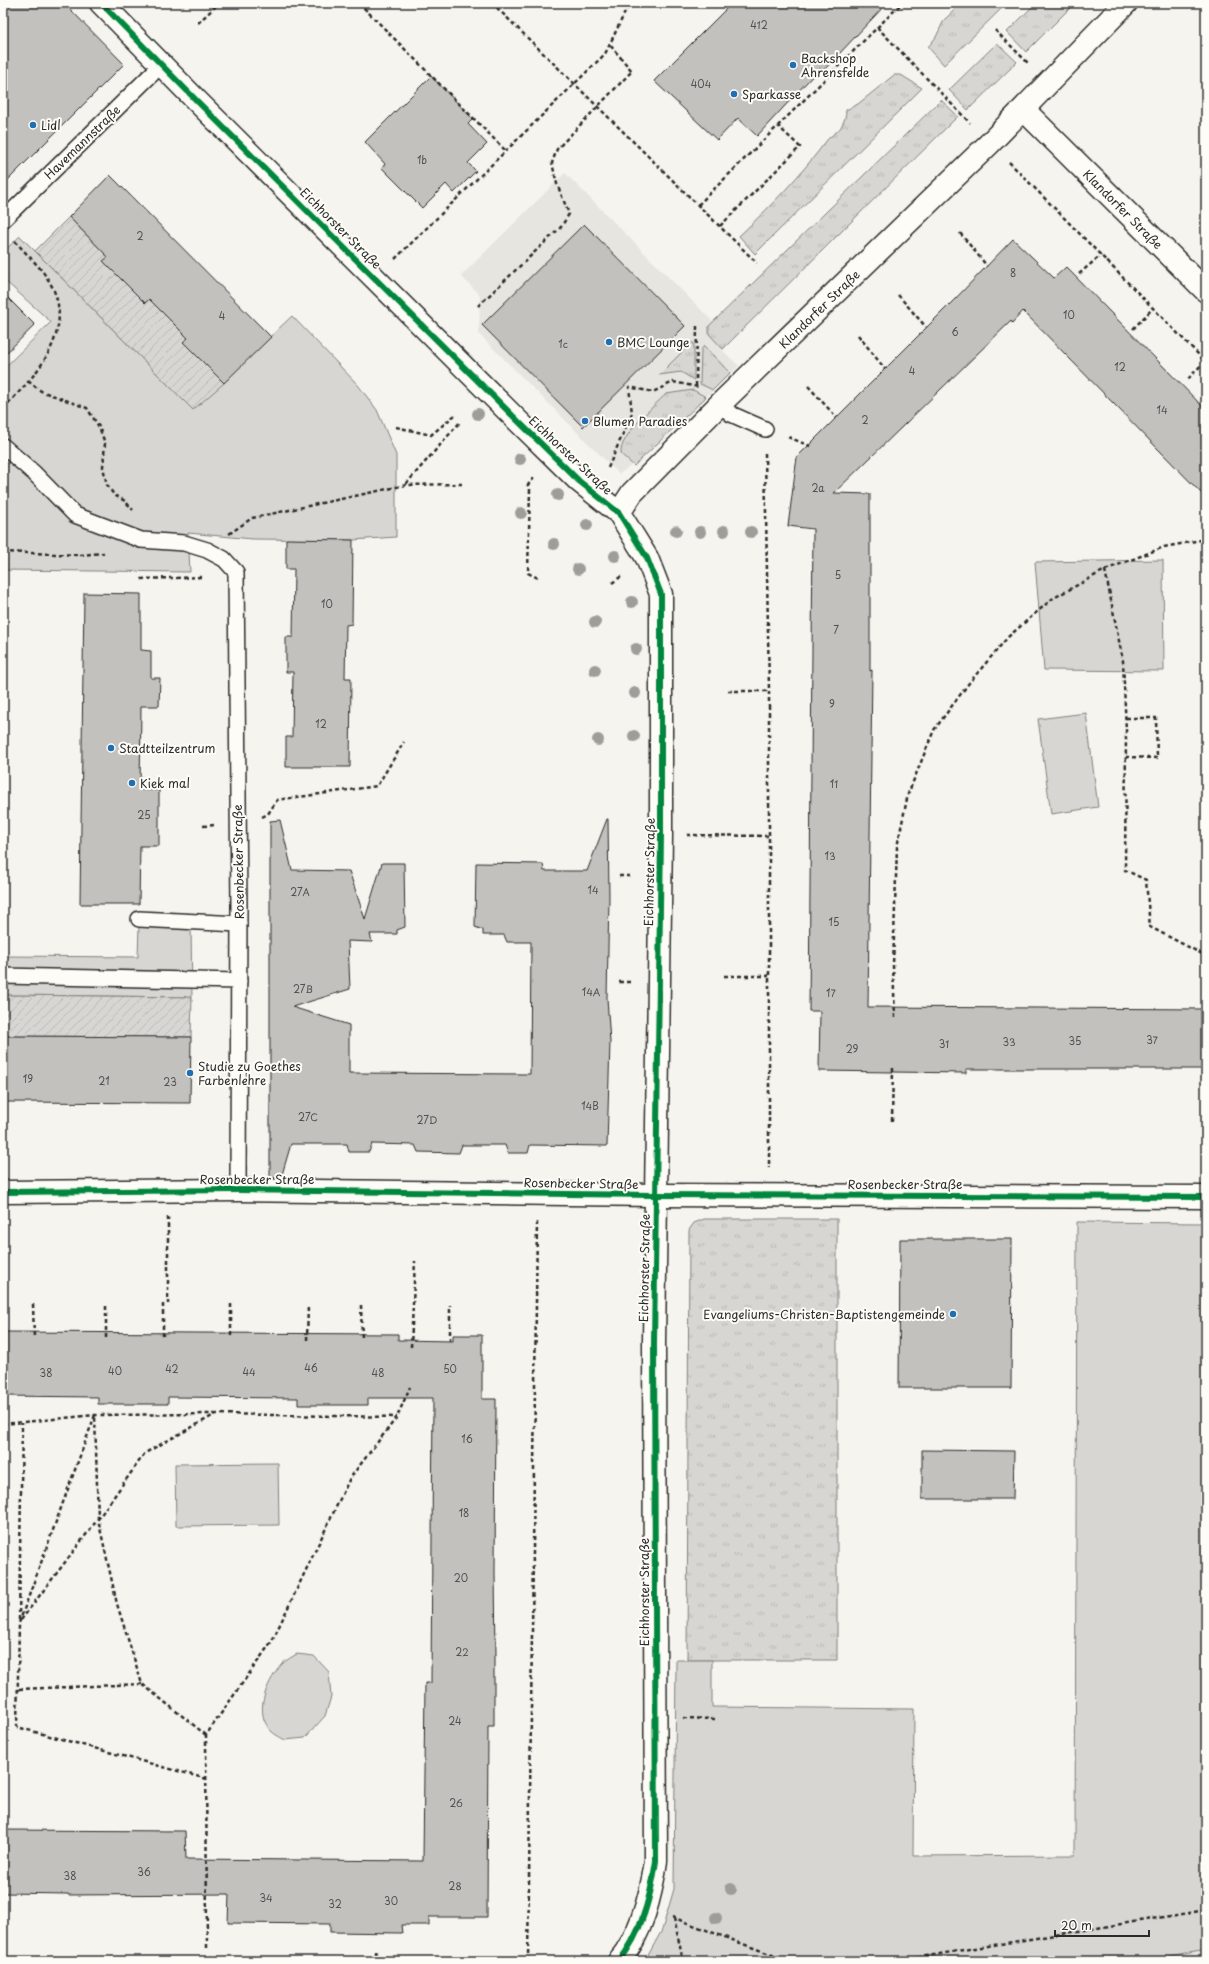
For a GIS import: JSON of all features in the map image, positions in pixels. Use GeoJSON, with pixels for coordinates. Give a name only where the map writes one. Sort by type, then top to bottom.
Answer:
{"type":"FeatureCollection","features":[{"type":"Feature","properties":{"kind":"street","name":"Eichhorster Straße"},"geometry":{"type":"LineString","coordinates":[[101,3],[161,65],[579,481],[619,513],[647,558],[661,594],[661,835],[655,1195],[656,1861],[648,1904],[632,1941],[619,1961]]}},
{"type":"Feature","properties":{"kind":"street","name":"Klandorfer Straße"},"geometry":{"type":"LineString","coordinates":[[619,513],[632,493],[720,404],[1024,110],[1126,3]]}},
{"type":"Feature","properties":{"kind":"street","name":"Klandorfer Straße"},"geometry":{"type":"LineString","coordinates":[[1024,110],[1206,291]]}},
{"type":"Feature","properties":{"kind":"street","name":"Rosenbecker Straße"},"geometry":{"type":"LineString","coordinates":[[3,1192],[238,1190],[655,1195],[1206,1197]]}},
{"type":"Feature","properties":{"kind":"lane","name":"Havemannstraße"},"geometry":{"type":"LineString","coordinates":[[3,220],[161,65]]}},
{"type":"Feature","properties":{"kind":"lane"},"geometry":{"type":"LineString","coordinates":[[720,404],[731,414],[764,429]]}},
{"type":"Feature","properties":{"kind":"lane","name":"Rosenbecker Straße"},"geometry":{"type":"LineString","coordinates":[[3,446],[34,473],[75,515],[141,540],[184,543],[207,550],[224,559],[236,572],[239,924],[238,1190]]}},
{"type":"Feature","properties":{"kind":"lane"},"geometry":{"type":"LineString","coordinates":[[139,919],[239,924]]}},
{"type":"Feature","properties":{"kind":"lane"},"geometry":{"type":"LineString","coordinates":[[3,976],[239,981]]}},
{"type":"Feature","properties":{"kind":"path"},"geometry":{"type":"LineString","coordinates":[[198,23],[219,3]]}},
{"type":"Feature","properties":{"kind":"path"},"geometry":{"type":"LineString","coordinates":[[359,3],[506,151]]}},
{"type":"Feature","properties":{"kind":"path"},"geometry":{"type":"LineString","coordinates":[[362,6],[366,3]]}},
{"type":"Feature","properties":{"kind":"path"},"geometry":{"type":"LineString","coordinates":[[492,3],[757,263]]}},
{"type":"Feature","properties":{"kind":"path"},"geometry":{"type":"LineString","coordinates":[[698,205],[902,3]]}},
{"type":"Feature","properties":{"kind":"path"},"geometry":{"type":"LineString","coordinates":[[376,279],[605,54],[629,4]]}},
{"type":"Feature","properties":{"kind":"path"},"geometry":{"type":"LineString","coordinates":[[877,27],[990,143]]}},
{"type":"Feature","properties":{"kind":"path"},"geometry":{"type":"LineString","coordinates":[[996,30],[1048,84]]}},
{"type":"Feature","properties":{"kind":"path"},"geometry":{"type":"LineString","coordinates":[[478,306],[561,227],[570,214],[557,184],[552,163],[557,149],[632,71],[610,45]]}},
{"type":"Feature","properties":{"kind":"path"},"geometry":{"type":"LineString","coordinates":[[720,226],[800,147],[778,126]]}},
{"type":"Feature","properties":{"kind":"path"},"geometry":{"type":"LineString","coordinates":[[1020,173],[1206,361],[1188,378]]}},
{"type":"Feature","properties":{"kind":"path"},"geometry":{"type":"LineString","coordinates":[[960,233],[988,266]]}},
{"type":"Feature","properties":{"kind":"path"},"geometry":{"type":"LineString","coordinates":[[3,408],[28,381],[50,352],[57,332],[58,305],[49,281],[36,263],[10,236]]}},
{"type":"Feature","properties":{"kind":"path"},"geometry":{"type":"LineString","coordinates":[[1079,274],[1101,255]]}},
{"type":"Feature","properties":{"kind":"path"},"geometry":{"type":"LineString","coordinates":[[898,295],[926,327]]}},
{"type":"Feature","properties":{"kind":"path"},"geometry":{"type":"LineString","coordinates":[[1133,329],[1153,308]]}},
{"type":"Feature","properties":{"kind":"path"},"geometry":{"type":"LineString","coordinates":[[608,469],[632,413],[629,387],[654,392],[673,382],[696,386],[697,325]]}},
{"type":"Feature","properties":{"kind":"path"},"geometry":{"type":"LineString","coordinates":[[858,335],[885,369]]}},
{"type":"Feature","properties":{"kind":"path"},"geometry":{"type":"LineString","coordinates":[[28,381],[41,391],[87,408],[99,428],[104,443],[103,467],[107,485],[114,495],[125,501],[137,515],[144,532],[153,542]]}},
{"type":"Feature","properties":{"kind":"path"},"geometry":{"type":"LineString","coordinates":[[808,386],[837,418]]}},
{"type":"Feature","properties":{"kind":"path"},"geometry":{"type":"LineString","coordinates":[[396,427],[431,434],[455,415]]}},
{"type":"Feature","properties":{"kind":"path"},"geometry":{"type":"LineString","coordinates":[[406,485],[461,421]]}},
{"type":"Feature","properties":{"kind":"path"},"geometry":{"type":"LineString","coordinates":[[764,429],[768,691],[770,1195]]}},
{"type":"Feature","properties":{"kind":"path"},"geometry":{"type":"LineString","coordinates":[[207,550],[252,518],[406,485],[462,484]]}},
{"type":"Feature","properties":{"kind":"path"},"geometry":{"type":"LineString","coordinates":[[530,489],[528,573],[538,578]]}},
{"type":"Feature","properties":{"kind":"path"},"geometry":{"type":"LineString","coordinates":[[895,1018],[893,966],[897,847],[908,794],[934,730],[969,683],[1008,637],[1052,599],[1105,570],[1164,547],[1206,539]]}},
{"type":"Feature","properties":{"kind":"path"},"geometry":{"type":"LineString","coordinates":[[3,552],[80,555],[106,553]]}},
{"type":"Feature","properties":{"kind":"path"},"geometry":{"type":"LineString","coordinates":[[1105,570],[1123,661],[1126,718],[1125,870],[1146,880],[1150,927],[1206,956]]}},
{"type":"Feature","properties":{"kind":"path"},"geometry":{"type":"LineString","coordinates":[[141,579],[206,577]]}},
{"type":"Feature","properties":{"kind":"path"},"geometry":{"type":"LineString","coordinates":[[728,691],[768,691]]}},
{"type":"Feature","properties":{"kind":"path"},"geometry":{"type":"LineString","coordinates":[[1126,718],[1156,718],[1157,758],[1126,757]]}},
{"type":"Feature","properties":{"kind":"path"},"geometry":{"type":"LineString","coordinates":[[258,818],[268,814],[277,800],[377,786],[404,742]]}},
{"type":"Feature","properties":{"kind":"path"},"geometry":{"type":"LineString","coordinates":[[661,835],[768,836]]}},
{"type":"Feature","properties":{"kind":"path"},"geometry":{"type":"LineString","coordinates":[[724,976],[769,976]]}},
{"type":"Feature","properties":{"kind":"path"},"geometry":{"type":"LineString","coordinates":[[892,1121],[894,1067]]}},
{"type":"Feature","properties":{"kind":"path"},"geometry":{"type":"LineString","coordinates":[[168,1191],[168,1304]]}},
{"type":"Feature","properties":{"kind":"path"},"geometry":{"type":"LineString","coordinates":[[528,1961],[537,1193]]}},
{"type":"Feature","properties":{"kind":"path"},"geometry":{"type":"LineString","coordinates":[[411,1347],[415,1261]]}},
{"type":"Feature","properties":{"kind":"path"},"geometry":{"type":"LineString","coordinates":[[33,1304],[34,1338]]}},
{"type":"Feature","properties":{"kind":"path"},"geometry":{"type":"LineString","coordinates":[[106,1304],[106,1338]]}},
{"type":"Feature","properties":{"kind":"path"},"geometry":{"type":"LineString","coordinates":[[163,1304],[163,1339]]}},
{"type":"Feature","properties":{"kind":"path"},"geometry":{"type":"LineString","coordinates":[[231,1304],[231,1339]]}},
{"type":"Feature","properties":{"kind":"path"},"geometry":{"type":"LineString","coordinates":[[307,1340],[308,1305]]}},
{"type":"Feature","properties":{"kind":"path"},"geometry":{"type":"LineString","coordinates":[[361,1305],[362,1340]]}},
{"type":"Feature","properties":{"kind":"path"},"geometry":{"type":"LineString","coordinates":[[450,1306],[450,1341]]}},
{"type":"Feature","properties":{"kind":"path"},"geometry":{"type":"LineString","coordinates":[[207,1948],[206,1735],[272,1641],[350,1478],[396,1417],[410,1387]]}},
{"type":"Feature","properties":{"kind":"path"},"geometry":{"type":"LineString","coordinates":[[3,1424],[95,1415],[216,1414],[396,1417]]}},
{"type":"Feature","properties":{"kind":"path"},"geometry":{"type":"LineString","coordinates":[[19,1623],[98,1519],[145,1453],[216,1414]]}},
{"type":"Feature","properties":{"kind":"path"},"geometry":{"type":"LineString","coordinates":[[95,1415],[98,1519],[117,1604],[142,1684],[206,1735]]}},
{"type":"Feature","properties":{"kind":"path"},"geometry":{"type":"LineString","coordinates":[[19,1623],[95,1415]]}},
{"type":"Feature","properties":{"kind":"path"},"geometry":{"type":"LineString","coordinates":[[22,1423],[19,1689],[17,1727],[207,1779]]}},
{"type":"Feature","properties":{"kind":"path"},"geometry":{"type":"LineString","coordinates":[[19,1689],[142,1684]]}},
{"type":"Feature","properties":{"kind":"path"},"geometry":{"type":"LineString","coordinates":[[678,1718],[715,1719]]}},
{"type":"Feature","properties":{"kind":"path"},"geometry":{"type":"LineString","coordinates":[[897,1961],[1206,1910]]}},
{"type":"Feature","properties":{"kind":"path"},"geometry":{"type":"LineString","coordinates":[[683,1961],[674,1918],[788,1961]]}},
{"type":"Feature","properties":{"kind":"path"},"geometry":{"type":"LineString","coordinates":[[376,1951],[376,1961]]}},
{"type":"Feature","properties":{"kind":"shaded area"},"geometry":{"type":"Polygon","coordinates":[[[565,173],[731,340],[723,351],[739,366],[642,458],[619,474],[479,334],[480,295],[461,276],[565,173]]]}},
{"type":"Feature","properties":{"kind":"shaded area"},"geometry":{"type":"Polygon","coordinates":[[[1206,1950],[1206,1961],[1146,1961],[1176,1955],[1206,1950]]]}},
{"type":"Feature","properties":{"kind":"green space"},"geometry":{"type":"Polygon","coordinates":[[[962,3],[1007,3],[944,65],[928,47],[936,37],[944,20],[962,3]]]}},
{"type":"Feature","properties":{"kind":"green space"},"geometry":{"type":"Polygon","coordinates":[[[1036,3],[1075,3],[1026,52],[1007,32],[1036,3]]]}},
{"type":"Feature","properties":{"kind":"green space"},"geometry":{"type":"Polygon","coordinates":[[[997,43],[1017,62],[968,110],[949,90],[997,43]]]}},
{"type":"Feature","properties":{"kind":"green space"},"geometry":{"type":"Polygon","coordinates":[[[894,75],[901,75],[922,88],[755,254],[739,236],[807,166],[827,140],[840,129],[845,119],[846,110],[858,104],[894,75]]]}},
{"type":"Feature","properties":{"kind":"green space"},"geometry":{"type":"Polygon","coordinates":[[[941,100],[958,116],[723,349],[709,334],[709,326],[941,100]]]}},
{"type":"Feature","properties":{"kind":"green space"},"geometry":{"type":"Polygon","coordinates":[[[69,217],[108,257],[104,261],[145,303],[149,299],[188,338],[183,342],[224,383],[193,410],[35,251],[69,217]]]}},
{"type":"Feature","properties":{"kind":"green space"},"geometry":{"type":"Polygon","coordinates":[[[20,236],[193,410],[292,316],[358,385],[377,410],[396,455],[396,537],[353,540],[253,539],[188,533],[190,572],[3,570],[3,369],[51,322],[3,279],[3,252],[20,236]]]}},
{"type":"Feature","properties":{"kind":"green space"},"geometry":{"type":"Polygon","coordinates":[[[692,342],[694,344],[694,380],[681,372],[659,375],[692,342]]]}},
{"type":"Feature","properties":{"kind":"green space"},"geometry":{"type":"Polygon","coordinates":[[[704,346],[730,373],[713,390],[700,384],[701,350],[704,346]]]}},
{"type":"Feature","properties":{"kind":"green space"},"geometry":{"type":"Polygon","coordinates":[[[693,390],[706,397],[634,466],[621,454],[625,439],[631,431],[666,394],[693,390]]]}},
{"type":"Feature","properties":{"kind":"green space"},"geometry":{"type":"Polygon","coordinates":[[[1163,560],[1164,671],[1044,670],[1035,562],[1163,560]]]}},
{"type":"Feature","properties":{"kind":"green space"},"geometry":{"type":"Polygon","coordinates":[[[1086,713],[1098,807],[1051,814],[1038,719],[1086,713]]]}},
{"type":"Feature","properties":{"kind":"green space"},"geometry":{"type":"Polygon","coordinates":[[[139,926],[191,926],[192,997],[3,995],[3,956],[138,957],[139,926]]]}},
{"type":"Feature","properties":{"kind":"green space"},"geometry":{"type":"Polygon","coordinates":[[[3,995],[192,997],[191,1037],[3,1036],[3,995]]]}},
{"type":"Feature","properties":{"kind":"green space"},"geometry":{"type":"Polygon","coordinates":[[[704,1219],[837,1219],[837,1660],[687,1660],[689,1230],[694,1223],[704,1219]]]}},
{"type":"Feature","properties":{"kind":"green space"},"geometry":{"type":"Polygon","coordinates":[[[1077,1222],[1206,1223],[1206,1950],[1146,1961],[645,1961],[662,1930],[674,1889],[676,1660],[712,1660],[712,1707],[914,1709],[913,1856],[1075,1855],[1077,1222]]]}},
{"type":"Feature","properties":{"kind":"green space"},"geometry":{"type":"Polygon","coordinates":[[[278,1463],[279,1525],[176,1526],[175,1464],[278,1463]]]}},
{"type":"Feature","properties":{"kind":"green space"},"geometry":{"type":"Polygon","coordinates":[[[297,1654],[314,1656],[329,1672],[331,1697],[325,1716],[305,1738],[285,1740],[269,1729],[262,1711],[263,1703],[268,1686],[277,1670],[297,1654]]]}},
{"type":"Feature","properties":{"kind":"building","name":"Lidl"},"geometry":{"type":"Polygon","coordinates":[[[3,3],[64,3],[124,64],[3,185],[3,3]]]}},
{"type":"Feature","properties":{"kind":"building"},"geometry":{"type":"Polygon","coordinates":[[[732,3],[887,3],[823,71],[820,68],[757,136],[738,118],[717,140],[654,81],[732,3]]]}},
{"type":"Feature","properties":{"kind":"building"},"geometry":{"type":"Polygon","coordinates":[[[431,76],[473,119],[468,124],[487,144],[468,163],[476,171],[454,193],[446,184],[422,208],[382,168],[385,164],[365,142],[431,76]]]}},
{"type":"Feature","properties":{"kind":"building"},"geometry":{"type":"Polygon","coordinates":[[[110,175],[271,337],[224,383],[183,342],[188,338],[149,299],[145,303],[103,261],[108,257],[69,217],[110,175]]]}},
{"type":"Feature","properties":{"kind":"building"},"geometry":{"type":"Polygon","coordinates":[[[584,224],[685,326],[583,427],[482,325],[584,224]]]}},
{"type":"Feature","properties":{"kind":"building"},"geometry":{"type":"Polygon","coordinates":[[[1013,239],[1054,278],[1066,267],[1206,410],[1206,498],[1023,311],[834,493],[870,494],[870,671],[872,670],[868,1007],[1206,1009],[1206,1069],[966,1069],[966,1073],[819,1071],[820,1011],[809,1011],[813,529],[788,526],[797,457],[1013,239]]]}},
{"type":"Feature","properties":{"kind":"building"},"geometry":{"type":"Polygon","coordinates":[[[3,293],[35,325],[3,356],[3,293]]]}},
{"type":"Feature","properties":{"kind":"building"},"geometry":{"type":"Polygon","coordinates":[[[286,539],[353,540],[352,624],[346,625],[345,678],[351,678],[350,767],[286,767],[286,737],[292,737],[293,672],[286,672],[286,637],[293,637],[294,569],[286,569],[286,539]]]}},
{"type":"Feature","properties":{"kind":"building","name":"Stadtteilzentrum"},"geometry":{"type":"Polygon","coordinates":[[[84,593],[141,594],[141,650],[151,651],[151,678],[160,678],[159,706],[141,706],[140,790],[159,790],[159,846],[140,846],[139,904],[80,904],[84,593]]]}},
{"type":"Feature","properties":{"kind":"building"},"geometry":{"type":"Polygon","coordinates":[[[607,819],[609,898],[607,998],[610,1042],[607,1146],[530,1145],[528,1153],[508,1153],[505,1145],[462,1145],[459,1153],[418,1152],[415,1145],[372,1144],[369,1152],[349,1152],[347,1144],[291,1144],[281,1178],[270,1178],[270,821],[280,820],[292,870],[349,871],[365,919],[382,863],[404,863],[405,927],[397,930],[397,934],[370,934],[372,942],[348,941],[350,989],[292,1007],[349,1025],[349,1073],[530,1074],[531,942],[507,942],[504,935],[483,935],[483,930],[475,927],[476,863],[543,864],[544,871],[587,871],[607,819]]]}},
{"type":"Feature","properties":{"kind":"building"},"geometry":{"type":"Polygon","coordinates":[[[3,1036],[191,1037],[190,1103],[3,1102],[3,1036]]]}},
{"type":"Feature","properties":{"kind":"building","name":"Evangeliums-Christen-Baptistengemeinde"},"geometry":{"type":"Polygon","coordinates":[[[900,1239],[1012,1239],[1011,1388],[899,1388],[900,1239]]]}},
{"type":"Feature","properties":{"kind":"building"},"geometry":{"type":"Polygon","coordinates":[[[3,1332],[398,1334],[398,1340],[453,1341],[453,1335],[482,1335],[482,1399],[496,1399],[496,1656],[494,1656],[494,1726],[488,1726],[487,1917],[429,1917],[429,1925],[401,1925],[402,1933],[330,1932],[330,1924],[228,1923],[229,1894],[68,1895],[3,1893],[3,1830],[185,1831],[186,1859],[423,1861],[425,1683],[431,1683],[433,1398],[368,1398],[368,1405],[298,1405],[298,1398],[168,1397],[168,1404],[98,1404],[98,1397],[3,1396],[3,1332]]]}},
{"type":"Feature","properties":{"kind":"building"},"geometry":{"type":"Polygon","coordinates":[[[922,1450],[1014,1451],[1013,1499],[922,1499],[922,1450]]]}},
{"type":"Feature","properties":{"kind":"cycle path"},"geometry":{"type":"LineString","coordinates":[[101,3],[197,101],[518,421],[579,481],[619,513],[647,558],[661,594],[661,835],[654,1343],[656,1861],[644,1914],[634,1939],[619,1961]]}},
{"type":"Feature","properties":{"kind":"cycle path"},"geometry":{"type":"LineString","coordinates":[[3,1192],[238,1190],[655,1195],[1206,1197]]}},
{"type":"Feature","properties":{"kind":"place","name":"Backshop Ahrensfelde"},"geometry":{"type":"Point","coordinates":[793,65]}},
{"type":"Feature","properties":{"kind":"place","name":"Sparkasse"},"geometry":{"type":"Point","coordinates":[734,94]}},
{"type":"Feature","properties":{"kind":"place","name":"Lidl"},"geometry":{"type":"Point","coordinates":[33,125]}},
{"type":"Feature","properties":{"kind":"place","name":"BMC Lounge"},"geometry":{"type":"Point","coordinates":[609,342]}},
{"type":"Feature","properties":{"kind":"place","name":"Blumen Paradies"},"geometry":{"type":"Point","coordinates":[585,421]}},
{"type":"Feature","properties":{"kind":"place","name":"Stadtteilzentrum"},"geometry":{"type":"Point","coordinates":[111,748]}},
{"type":"Feature","properties":{"kind":"place","name":"Kiek mal"},"geometry":{"type":"Point","coordinates":[132,783]}},
{"type":"Feature","properties":{"kind":"place","name":"Studie zu Goethes Farbenlehre"},"geometry":{"type":"Point","coordinates":[190,1073]}},
{"type":"Feature","properties":{"kind":"place","name":"Evangeliums-Christen-Baptistengemeinde"},"geometry":{"type":"Point","coordinates":[953,1314]}}]}
